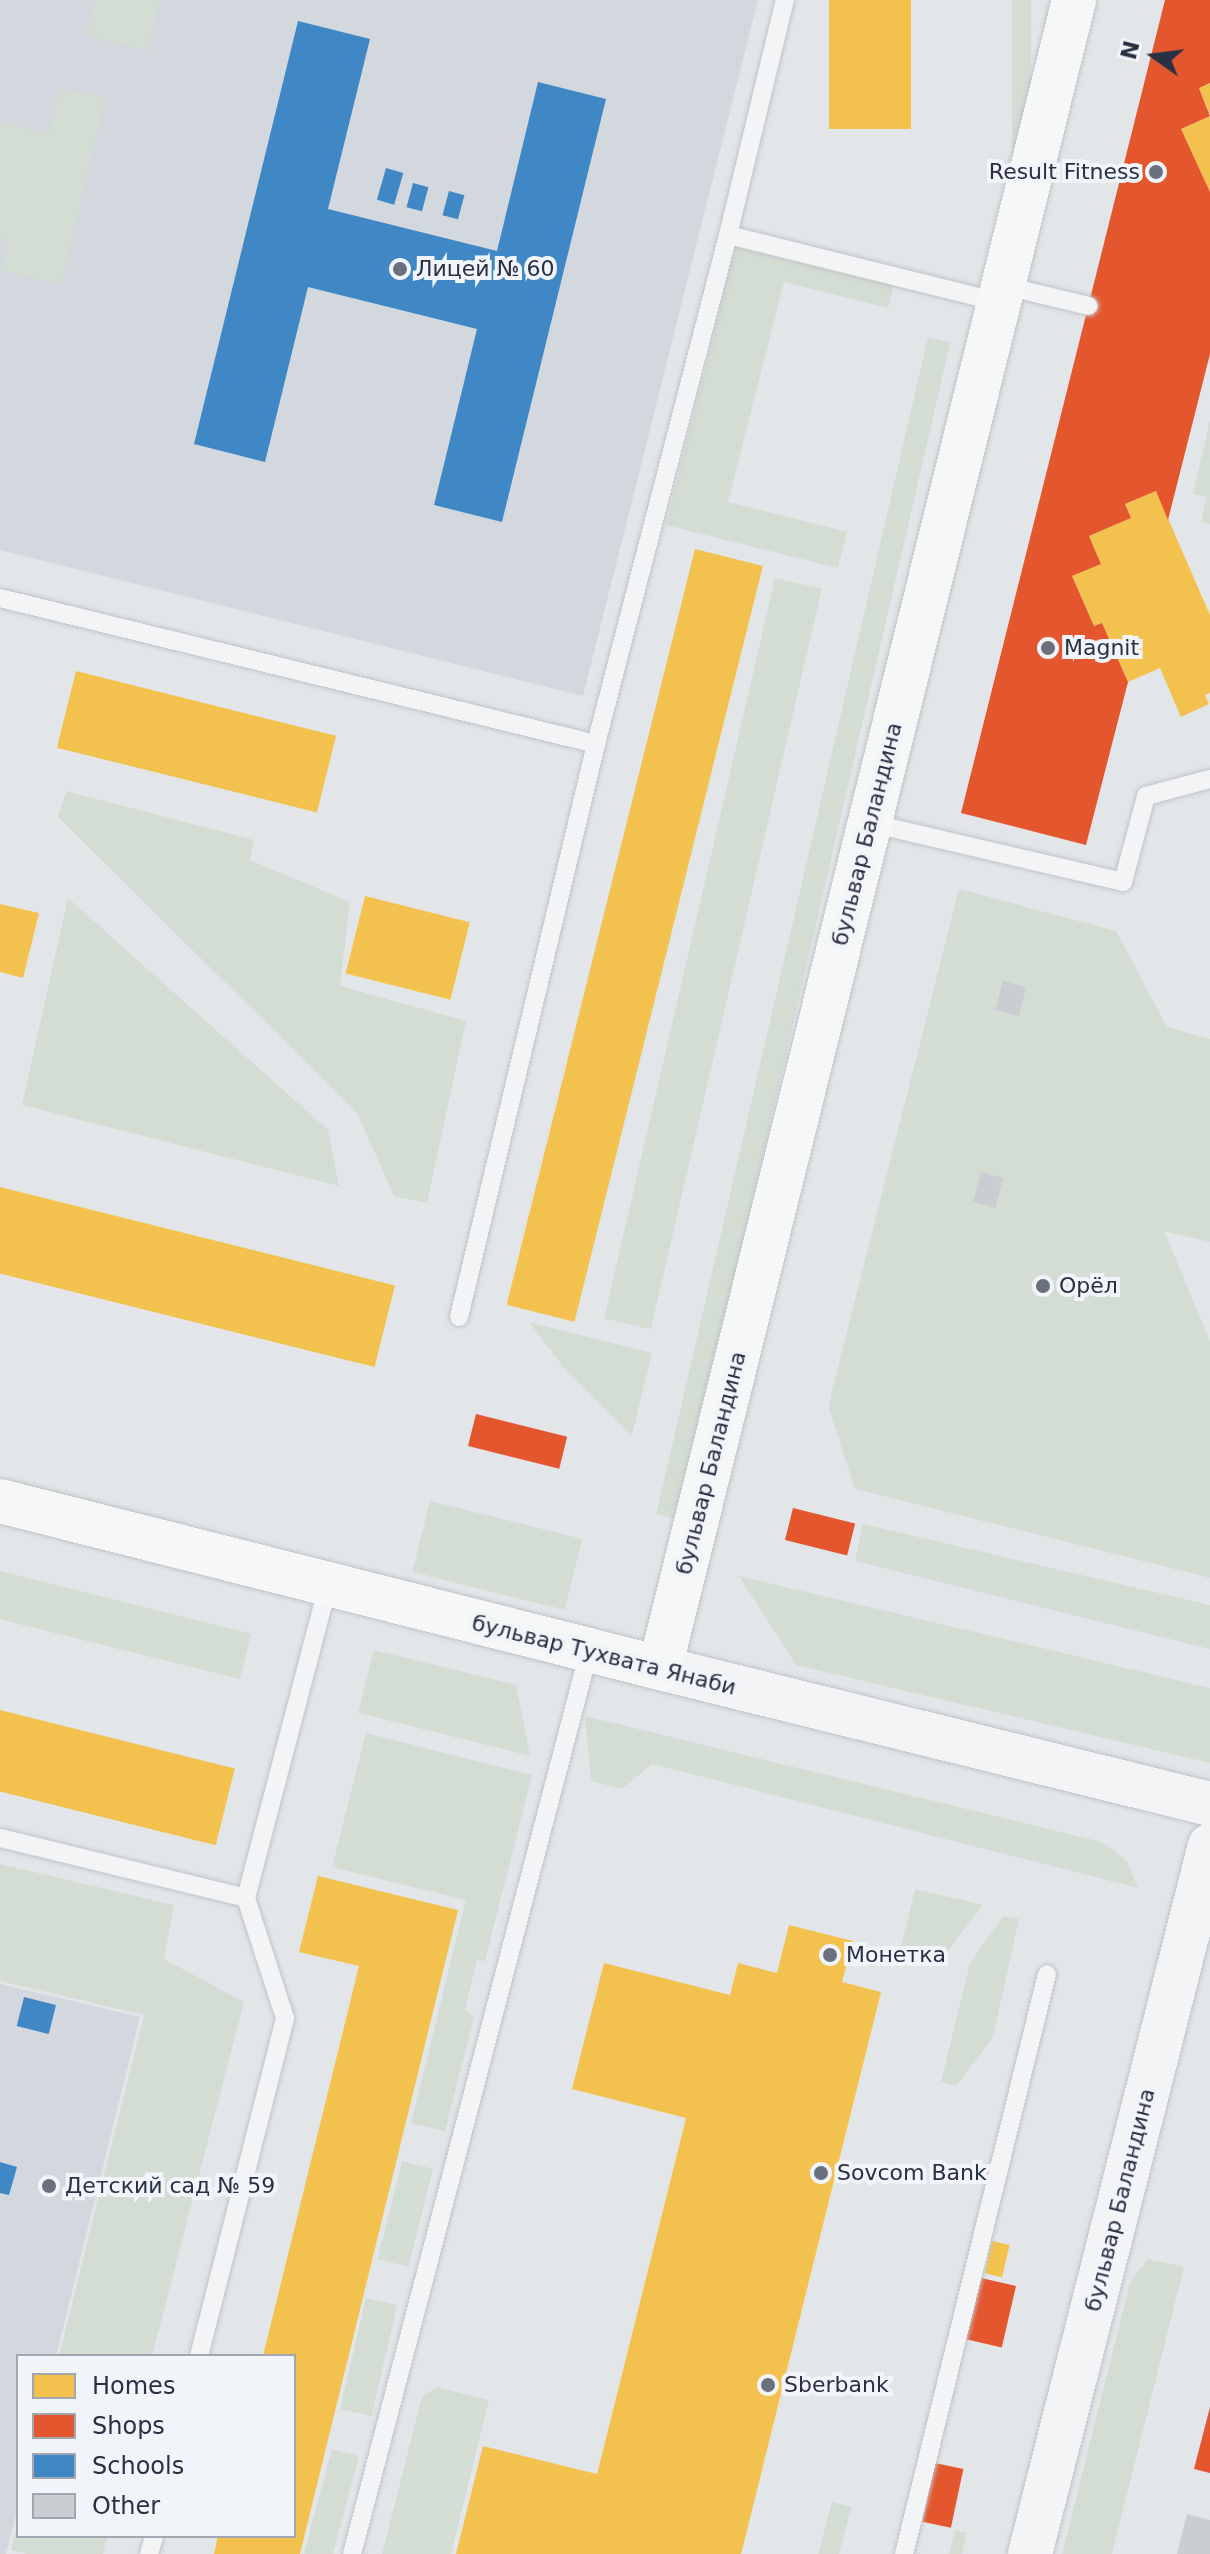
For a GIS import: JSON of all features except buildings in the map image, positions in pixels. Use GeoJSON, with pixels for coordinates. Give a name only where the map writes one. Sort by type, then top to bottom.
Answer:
{"type":"FeatureCollection","features":[{"type":"Feature","properties":{"kind":"main road","name":"бульвар Баландина"},"geometry":{"type":"LineString","coordinates":[[660,1668],[1074,0]]}},
{"type":"Feature","properties":{"kind":"main road","name":"бульвар Тухвата Янаби"},"geometry":{"type":"LineString","coordinates":[[0,1501],[660,1668]]}},
{"type":"Feature","properties":{"kind":"street","name":"бульвар Тухвата Янаби"},"geometry":{"type":"LineString","coordinates":[[660,1668],[1210,1804]]}},
{"type":"Feature","properties":{"kind":"street","name":"бульвар Баландина"},"geometry":{"type":"LineString","coordinates":[[1030,2554],[1210,1845]]}},
{"type":"Feature","properties":{"kind":"lane"},"geometry":{"type":"LineString","coordinates":[[459,1317],[596,744],[728,235],[785,0]]}},
{"type":"Feature","properties":{"kind":"lane"},"geometry":{"type":"LineString","coordinates":[[728,235],[1000,293],[1089,306]]}},
{"type":"Feature","properties":{"kind":"lane"},"geometry":{"type":"LineString","coordinates":[[0,598],[596,744]]}},
{"type":"Feature","properties":{"kind":"lane"},"geometry":{"type":"LineString","coordinates":[[870,823],[1123,882],[1146,796],[1210,779]]}},
{"type":"Feature","properties":{"kind":"lane"},"geometry":{"type":"LineString","coordinates":[[200,2354],[285,2018],[246,1898],[328,1586]]}},
{"type":"Feature","properties":{"kind":"lane"},"geometry":{"type":"LineString","coordinates":[[352,2554],[589,1651]]}},
{"type":"Feature","properties":{"kind":"lane"},"geometry":{"type":"LineString","coordinates":[[0,1838],[246,1898]]}},
{"type":"Feature","properties":{"kind":"lane"},"geometry":{"type":"LineString","coordinates":[[904,2554],[1047,1974]]}},
{"type":"Feature","properties":{"kind":"shaded area"},"geometry":{"type":"Polygon","coordinates":[[[0,0],[758,0],[583,696],[0,550],[0,0]]]}},
{"type":"Feature","properties":{"kind":"shaded area"},"geometry":{"type":"Polygon","coordinates":[[[95,0],[160,0],[148,50],[87,36],[95,0]]]}},
{"type":"Feature","properties":{"kind":"shaded area"},"geometry":{"type":"Polygon","coordinates":[[[1012,0],[1031,0],[1031,267],[1012,267],[1012,0]]]}},
{"type":"Feature","properties":{"kind":"shaded area"},"geometry":{"type":"Polygon","coordinates":[[[60,88],[105,99],[61,284],[2,270],[9,240],[0,236],[0,122],[49,134],[60,88]]]}},
{"type":"Feature","properties":{"kind":"shaded area"},"geometry":{"type":"Polygon","coordinates":[[[736,245],[894,285],[888,308],[784,282],[728,502],[847,532],[838,568],[666,525],[736,245]]]}},
{"type":"Feature","properties":{"kind":"shaded area"},"geometry":{"type":"Polygon","coordinates":[[[928,337],[950,342],[679,1519],[656,1514],[928,337]]]}},
{"type":"Feature","properties":{"kind":"shaded area"},"geometry":{"type":"Polygon","coordinates":[[[1210,420],[1210,524],[1201,522],[1207,497],[1193,494],[1210,420]]]}},
{"type":"Feature","properties":{"kind":"shaded area"},"geometry":{"type":"Polygon","coordinates":[[[775,578],[822,589],[651,1329],[604,1319],[775,578]]]}},
{"type":"Feature","properties":{"kind":"shaded area"},"geometry":{"type":"Polygon","coordinates":[[[66,791],[254,840],[250,860],[350,902],[340,986],[466,1021],[427,1203],[394,1196],[357,1113],[58,817],[66,791]]]}},
{"type":"Feature","properties":{"kind":"shaded area"},"geometry":{"type":"Polygon","coordinates":[[[959,889],[1116,931],[1167,1027],[1210,1039],[1210,1242],[1164,1231],[1210,1341],[1210,1578],[855,1489],[829,1409],[831,1395],[959,889]]]}},
{"type":"Feature","properties":{"kind":"shaded area"},"geometry":{"type":"Polygon","coordinates":[[[68,898],[328,1130],[339,1186],[22,1105],[68,898]]]}},
{"type":"Feature","properties":{"kind":"shaded area"},"geometry":{"type":"Polygon","coordinates":[[[529,1322],[652,1353],[632,1435],[568,1373],[529,1322]]]}},
{"type":"Feature","properties":{"kind":"shaded area"},"geometry":{"type":"Polygon","coordinates":[[[430,1501],[582,1539],[565,1610],[412,1572],[430,1501]]]}},
{"type":"Feature","properties":{"kind":"shaded area"},"geometry":{"type":"Polygon","coordinates":[[[863,1524],[1210,1605],[1210,1649],[855,1561],[863,1524]]]}},
{"type":"Feature","properties":{"kind":"shaded area"},"geometry":{"type":"Polygon","coordinates":[[[0,1571],[251,1634],[240,1679],[0,1619],[0,1571]]]}},
{"type":"Feature","properties":{"kind":"shaded area"},"geometry":{"type":"Polygon","coordinates":[[[739,1576],[1210,1688],[1210,1763],[796,1665],[739,1576]]]}},
{"type":"Feature","properties":{"kind":"shaded area"},"geometry":{"type":"Polygon","coordinates":[[[374,1650],[516,1685],[530,1756],[358,1713],[374,1650]]]}},
{"type":"Feature","properties":{"kind":"shaded area"},"geometry":{"type":"Polygon","coordinates":[[[585,1716],[1102,1842],[1127,1861],[1138,1888],[652,1764],[622,1789],[591,1781],[585,1716]]]}},
{"type":"Feature","properties":{"kind":"shaded area"},"geometry":{"type":"Polygon","coordinates":[[[366,1733],[532,1775],[485,1961],[477,1960],[465,2010],[474,2017],[445,2131],[411,2123],[466,1900],[332,1867],[366,1733]]]}},
{"type":"Feature","properties":{"kind":"shaded area"},"geometry":{"type":"Polygon","coordinates":[[[0,1864],[174,1905],[164,1959],[244,2002],[153,2354],[59,2354],[144,2015],[0,1981],[0,1864]]]}},
{"type":"Feature","properties":{"kind":"shaded area"},"geometry":{"type":"Polygon","coordinates":[[[915,1889],[983,1905],[941,1960],[900,1951],[915,1889]]]}},
{"type":"Feature","properties":{"kind":"shaded area"},"geometry":{"type":"Polygon","coordinates":[[[1003,1916],[1019,1919],[993,2037],[956,2086],[941,2082],[970,1963],[1003,1916]]]}},
{"type":"Feature","properties":{"kind":"shaded area","name":"Детский сад № 59"},"geometry":{"type":"Polygon","coordinates":[[[0,1984],[140,2017],[56,2354],[16,2354],[16,2515],[6,2554],[0,2554],[0,1984]]]}},
{"type":"Feature","properties":{"kind":"shaded area"},"geometry":{"type":"Polygon","coordinates":[[[402,2161],[433,2169],[409,2267],[378,2259],[402,2161]]]}},
{"type":"Feature","properties":{"kind":"shaded area"},"geometry":{"type":"Polygon","coordinates":[[[1148,2259],[1184,2267],[1112,2554],[1062,2554],[1130,2282],[1148,2259]]]}},
{"type":"Feature","properties":{"kind":"shaded area"},"geometry":{"type":"Polygon","coordinates":[[[366,2298],[397,2305],[372,2416],[340,2409],[366,2298]]]}},
{"type":"Feature","properties":{"kind":"shaded area"},"geometry":{"type":"Polygon","coordinates":[[[437,2387],[489,2400],[451,2554],[382,2554],[422,2397],[437,2387]]]}},
{"type":"Feature","properties":{"kind":"shaded area"},"geometry":{"type":"Polygon","coordinates":[[[332,2449],[359,2456],[333,2554],[304,2553],[332,2449]]]}},
{"type":"Feature","properties":{"kind":"shaded area"},"geometry":{"type":"Polygon","coordinates":[[[832,2502],[851,2507],[839,2554],[818,2554],[832,2502]]]}},
{"type":"Feature","properties":{"kind":"shaded area"},"geometry":{"type":"Polygon","coordinates":[[[16,2529],[16,2538],[107,2538],[103,2554],[27,2554],[11,2550],[16,2529]]]}},
{"type":"Feature","properties":{"kind":"shaded area"},"geometry":{"type":"Polygon","coordinates":[[[955,2530],[967,2533],[962,2554],[949,2554],[955,2530]]]}},
{"type":"Feature","properties":{"kind":"place","name":"Result Fitness"},"geometry":{"type":"Point","coordinates":[1156,172]}},
{"type":"Feature","properties":{"kind":"place","name":"Лицей № 60"},"geometry":{"type":"Point","coordinates":[400,269]}},
{"type":"Feature","properties":{"kind":"place","name":"Magnit"},"geometry":{"type":"Point","coordinates":[1048,648]}},
{"type":"Feature","properties":{"kind":"place","name":"Орёл"},"geometry":{"type":"Point","coordinates":[1043,1286]}},
{"type":"Feature","properties":{"kind":"place","name":"Монетка"},"geometry":{"type":"Point","coordinates":[830,1955]}},
{"type":"Feature","properties":{"kind":"place","name":"Sovcom Bank"},"geometry":{"type":"Point","coordinates":[821,2173]}},
{"type":"Feature","properties":{"kind":"place","name":"Детский сад № 59"},"geometry":{"type":"Point","coordinates":[49,2186]}},
{"type":"Feature","properties":{"kind":"place","name":"Sberbank"},"geometry":{"type":"Point","coordinates":[768,2385]}}]}
